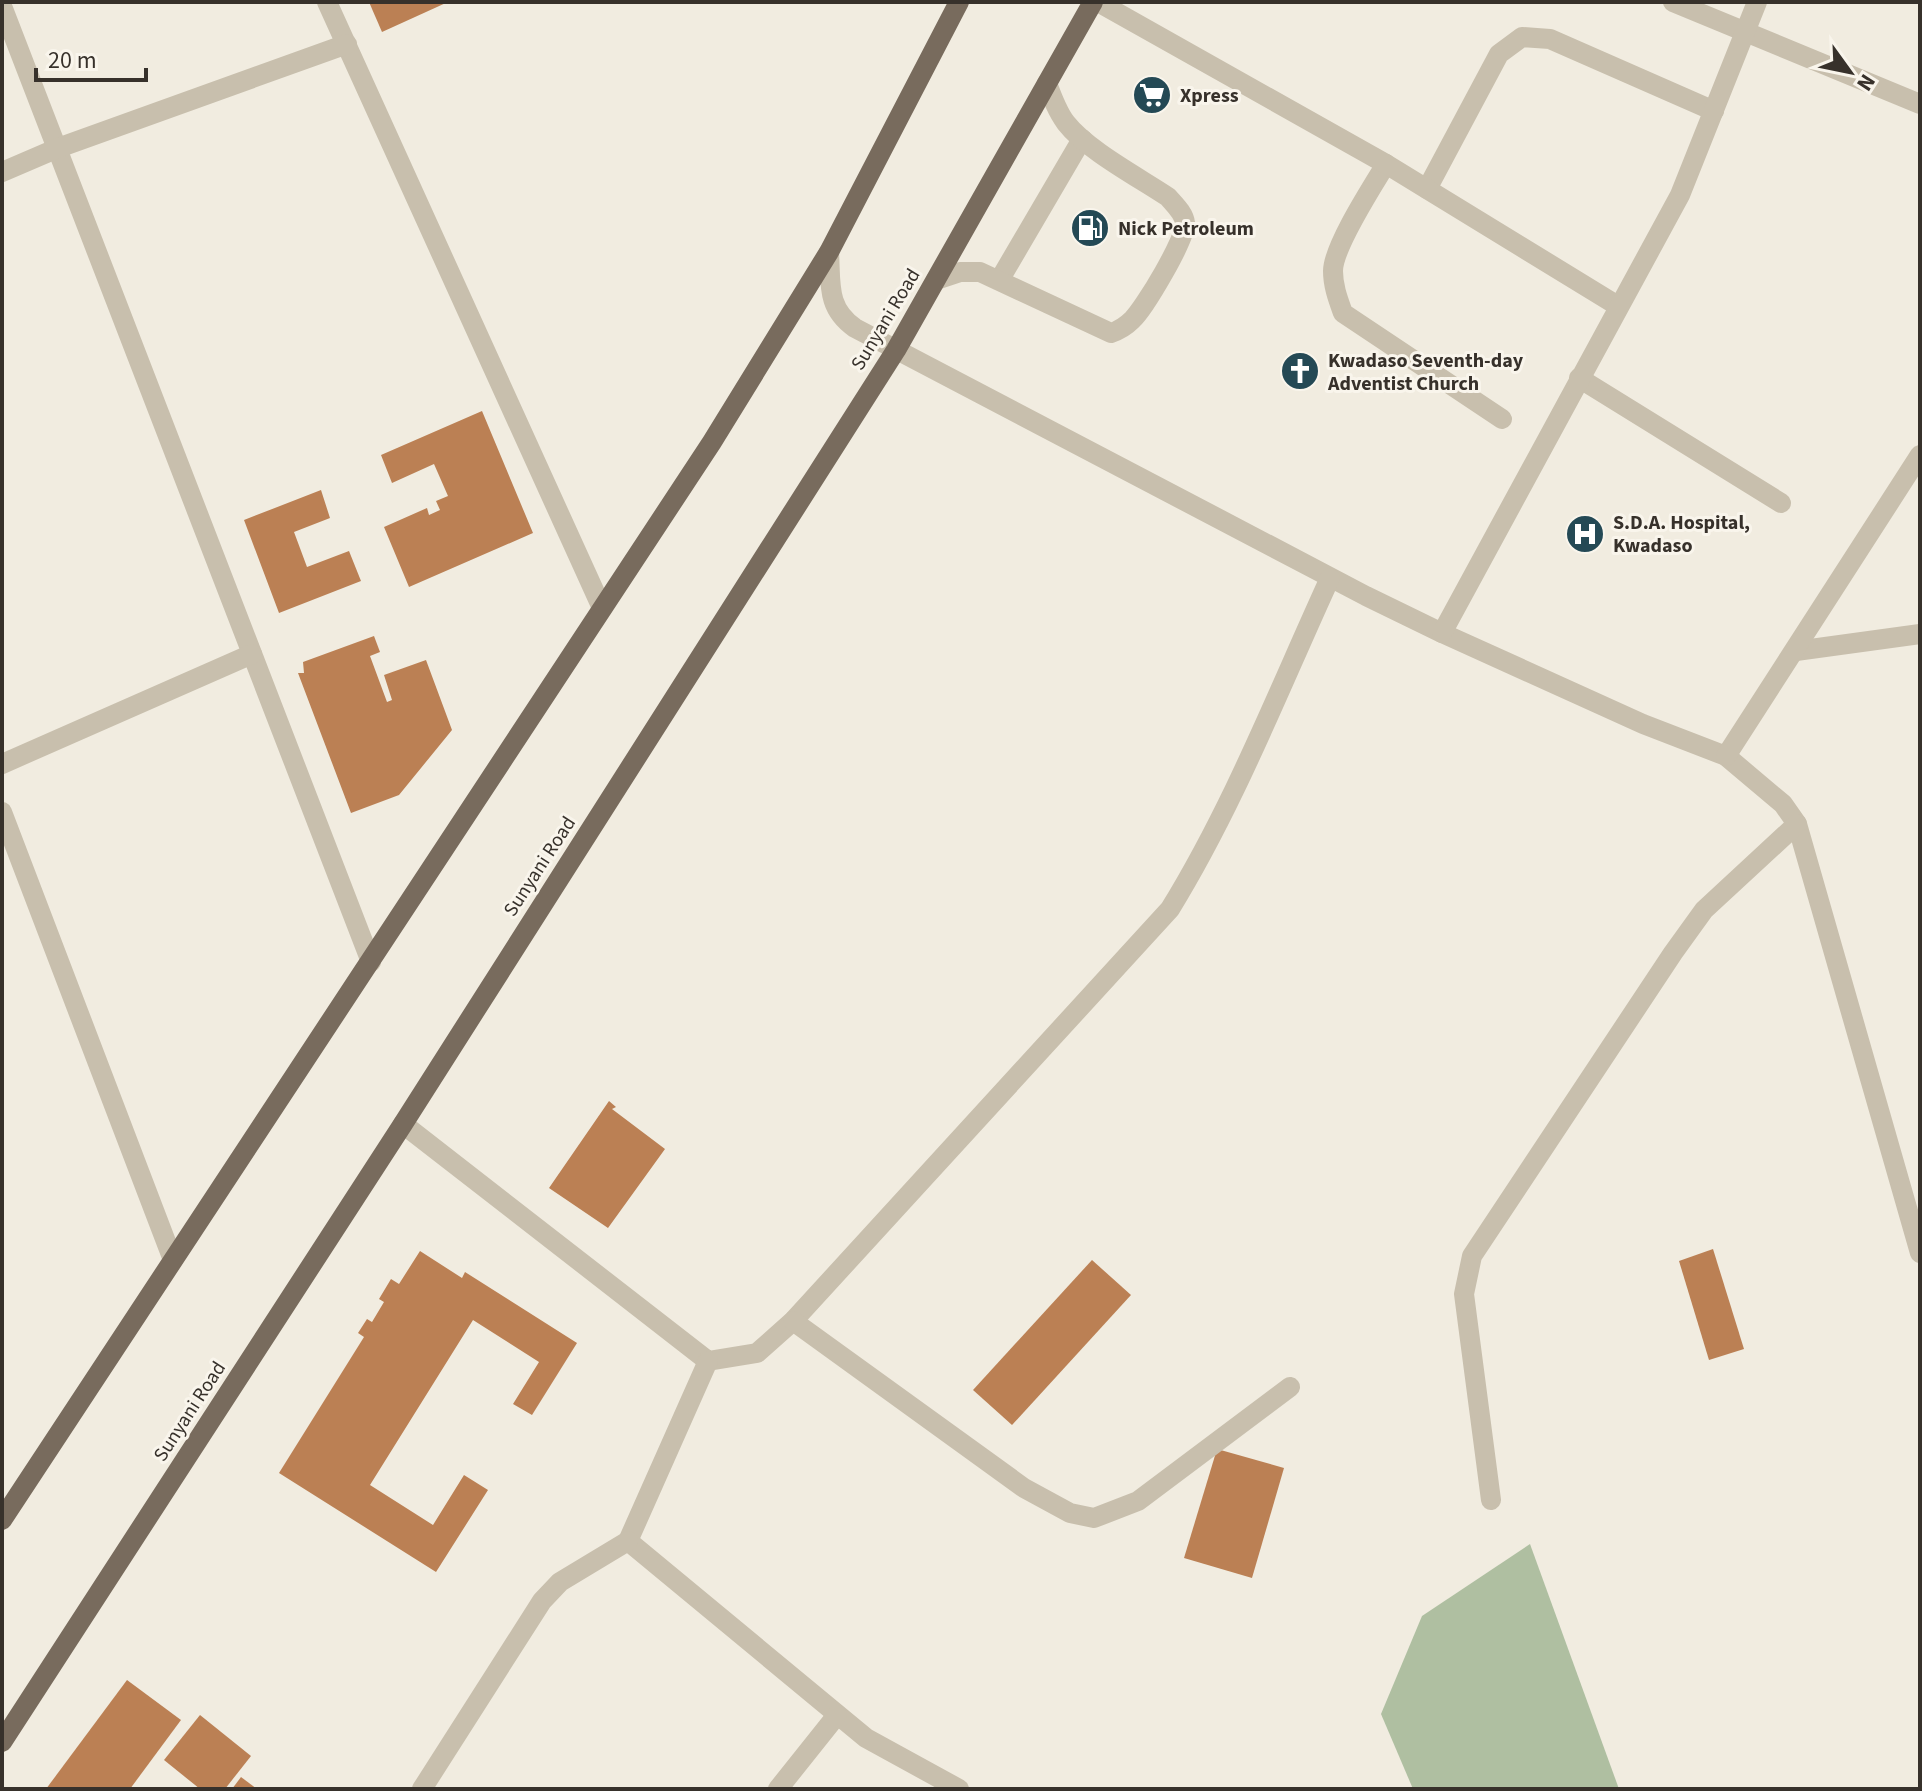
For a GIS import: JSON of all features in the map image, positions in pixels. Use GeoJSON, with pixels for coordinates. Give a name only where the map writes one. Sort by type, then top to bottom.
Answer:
{"type":"FeatureCollection","features":[{"type":"Feature","properties":{"kind":"main road","name":"Sunyani Road"},"geometry":{"type":"LineString","coordinates":[[2,1742],[403,1124],[896,350],[1095,2]]}},
{"type":"Feature","properties":{"kind":"main road"},"geometry":{"type":"LineString","coordinates":[[2,1520],[712,442],[829,252],[957,3]]}},
{"type":"Feature","properties":{"kind":"street"},"geometry":{"type":"LineString","coordinates":[[327,2],[602,608]]}},
{"type":"Feature","properties":{"kind":"street"},"geometry":{"type":"LineString","coordinates":[[1095,2],[1386,164],[1618,306]]}},
{"type":"Feature","properties":{"kind":"street"},"geometry":{"type":"LineString","coordinates":[[1673,2],[1920,104]]}},
{"type":"Feature","properties":{"kind":"street"},"geometry":{"type":"LineString","coordinates":[[1442,633],[1680,195],[1757,2]]}},
{"type":"Feature","properties":{"kind":"street"},"geometry":{"type":"LineString","coordinates":[[2,6],[371,962]]}},
{"type":"Feature","properties":{"kind":"street"},"geometry":{"type":"LineString","coordinates":[[1427,189],[1499,54],[1522,37],[1550,39],[1714,111]]}},
{"type":"Feature","properties":{"kind":"street"},"geometry":{"type":"LineString","coordinates":[[2,172],[58,148],[347,44]]}},
{"type":"Feature","properties":{"kind":"street"},"geometry":{"type":"LineString","coordinates":[[936,280],[960,272],[980,272],[1111,333],[1123,329],[1135,318],[1183,240],[1185,223],[1178,208],[1168,197],[1082,139],[1057,109],[1047,83]]}},
{"type":"Feature","properties":{"kind":"street"},"geometry":{"type":"LineString","coordinates":[[1000,279],[1082,139]]}},
{"type":"Feature","properties":{"kind":"street"},"geometry":{"type":"LineString","coordinates":[[1386,164],[1332,268],[1335,291],[1343,313],[1502,419]]}},
{"type":"Feature","properties":{"kind":"street"},"geometry":{"type":"LineString","coordinates":[[829,252],[832,298],[836,311],[855,328],[1330,578],[1442,633],[1643,724],[1726,756],[1783,804],[1797,824],[1920,1253]]}},
{"type":"Feature","properties":{"kind":"street"},"geometry":{"type":"LineString","coordinates":[[1579,378],[1781,503]]}},
{"type":"Feature","properties":{"kind":"street"},"geometry":{"type":"LineString","coordinates":[[1726,756],[1920,455]]}},
{"type":"Feature","properties":{"kind":"street"},"geometry":{"type":"LineString","coordinates":[[403,1124],[708,1361],[757,1353],[793,1321],[1170,909],[1192,874],[1224,810],[1330,578]]}},
{"type":"Feature","properties":{"kind":"street"},"geometry":{"type":"LineString","coordinates":[[1796,651],[1920,634]]}},
{"type":"Feature","properties":{"kind":"street"},"geometry":{"type":"LineString","coordinates":[[2,764],[252,654]]}},
{"type":"Feature","properties":{"kind":"street"},"geometry":{"type":"LineString","coordinates":[[2,812],[173,1260]]}},
{"type":"Feature","properties":{"kind":"street"},"geometry":{"type":"LineString","coordinates":[[1491,1500],[1464,1294],[1472,1256],[1704,910],[1797,824]]}},
{"type":"Feature","properties":{"kind":"street"},"geometry":{"type":"LineString","coordinates":[[793,1321],[1024,1488],[1070,1513],[1094,1518],[1138,1501],[1290,1387]]}},
{"type":"Feature","properties":{"kind":"street"},"geometry":{"type":"LineString","coordinates":[[422,1789],[542,1601],[560,1582],[628,1541],[708,1361]]}},
{"type":"Feature","properties":{"kind":"street"},"geometry":{"type":"LineString","coordinates":[[628,1541],[874,1743],[959,1789]]}},
{"type":"Feature","properties":{"kind":"street"},"geometry":{"type":"LineString","coordinates":[[778,1789],[837,1715]]}},
{"type":"Feature","properties":{"kind":"green space"},"geometry":{"type":"Polygon","coordinates":[[[1530,1544],[1619,1789],[1413,1789],[1381,1714],[1422,1616],[1530,1544]]]}},
{"type":"Feature","properties":{"kind":"building"},"geometry":{"type":"Polygon","coordinates":[[[369,2],[448,2],[382,32],[369,2]]]}},
{"type":"Feature","properties":{"kind":"building"},"geometry":{"type":"Polygon","coordinates":[[[482,411],[533,533],[409,587],[384,527],[427,508],[429,515],[440,510],[436,501],[448,496],[434,464],[392,483],[381,455],[482,411]]]}},
{"type":"Feature","properties":{"kind":"building"},"geometry":{"type":"Polygon","coordinates":[[[321,490],[330,518],[294,532],[307,567],[349,551],[361,581],[279,613],[244,520],[321,490]]]}},
{"type":"Feature","properties":{"kind":"building"},"geometry":{"type":"Polygon","coordinates":[[[374,636],[380,652],[370,656],[387,702],[392,700],[384,675],[426,660],[452,730],[399,795],[351,813],[298,673],[304,673],[303,662],[374,636]]]}},
{"type":"Feature","properties":{"kind":"building"},"geometry":{"type":"Polygon","coordinates":[[[609,1101],[616,1107],[612,1109],[665,1149],[608,1228],[549,1188],[609,1101]]]}},
{"type":"Feature","properties":{"kind":"building"},"geometry":{"type":"Polygon","coordinates":[[[1713,1249],[1744,1349],[1709,1360],[1679,1261],[1713,1249]]]}},
{"type":"Feature","properties":{"kind":"building"},"geometry":{"type":"Polygon","coordinates":[[[420,1251],[462,1278],[465,1272],[577,1343],[532,1415],[513,1404],[539,1362],[473,1320],[370,1485],[433,1525],[464,1475],[488,1490],[436,1572],[279,1473],[364,1337],[358,1333],[367,1319],[372,1322],[384,1302],[379,1299],[391,1279],[399,1284],[420,1251]]]}},
{"type":"Feature","properties":{"kind":"building"},"geometry":{"type":"Polygon","coordinates":[[[1092,1260],[1131,1295],[1012,1425],[973,1390],[1092,1260]]]}},
{"type":"Feature","properties":{"kind":"building"},"geometry":{"type":"Polygon","coordinates":[[[1217,1449],[1284,1468],[1252,1578],[1184,1558],[1217,1449]]]}},
{"type":"Feature","properties":{"kind":"building"},"geometry":{"type":"Polygon","coordinates":[[[127,1680],[181,1720],[130,1789],[46,1789],[127,1680]]]}},
{"type":"Feature","properties":{"kind":"building"},"geometry":{"type":"Polygon","coordinates":[[[200,1715],[251,1756],[225,1789],[200,1789],[164,1760],[200,1715]]]}},
{"type":"Feature","properties":{"kind":"building"},"geometry":{"type":"Polygon","coordinates":[[[241,1777],[257,1789],[232,1789],[241,1777]]]}},
{"type":"Feature","properties":{"kind":"place","name":"Xpress"},"geometry":{"type":"Point","coordinates":[1152,95]}},
{"type":"Feature","properties":{"kind":"place","name":"Nick Petroleum"},"geometry":{"type":"Point","coordinates":[1090,228]}},
{"type":"Feature","properties":{"kind":"place","name":"Kwadaso Seventh-day Adventist Church"},"geometry":{"type":"Point","coordinates":[1300,371]}},
{"type":"Feature","properties":{"kind":"place","name":"S.D.A. Hospital, Kwadaso"},"geometry":{"type":"Point","coordinates":[1585,534]}}]}
